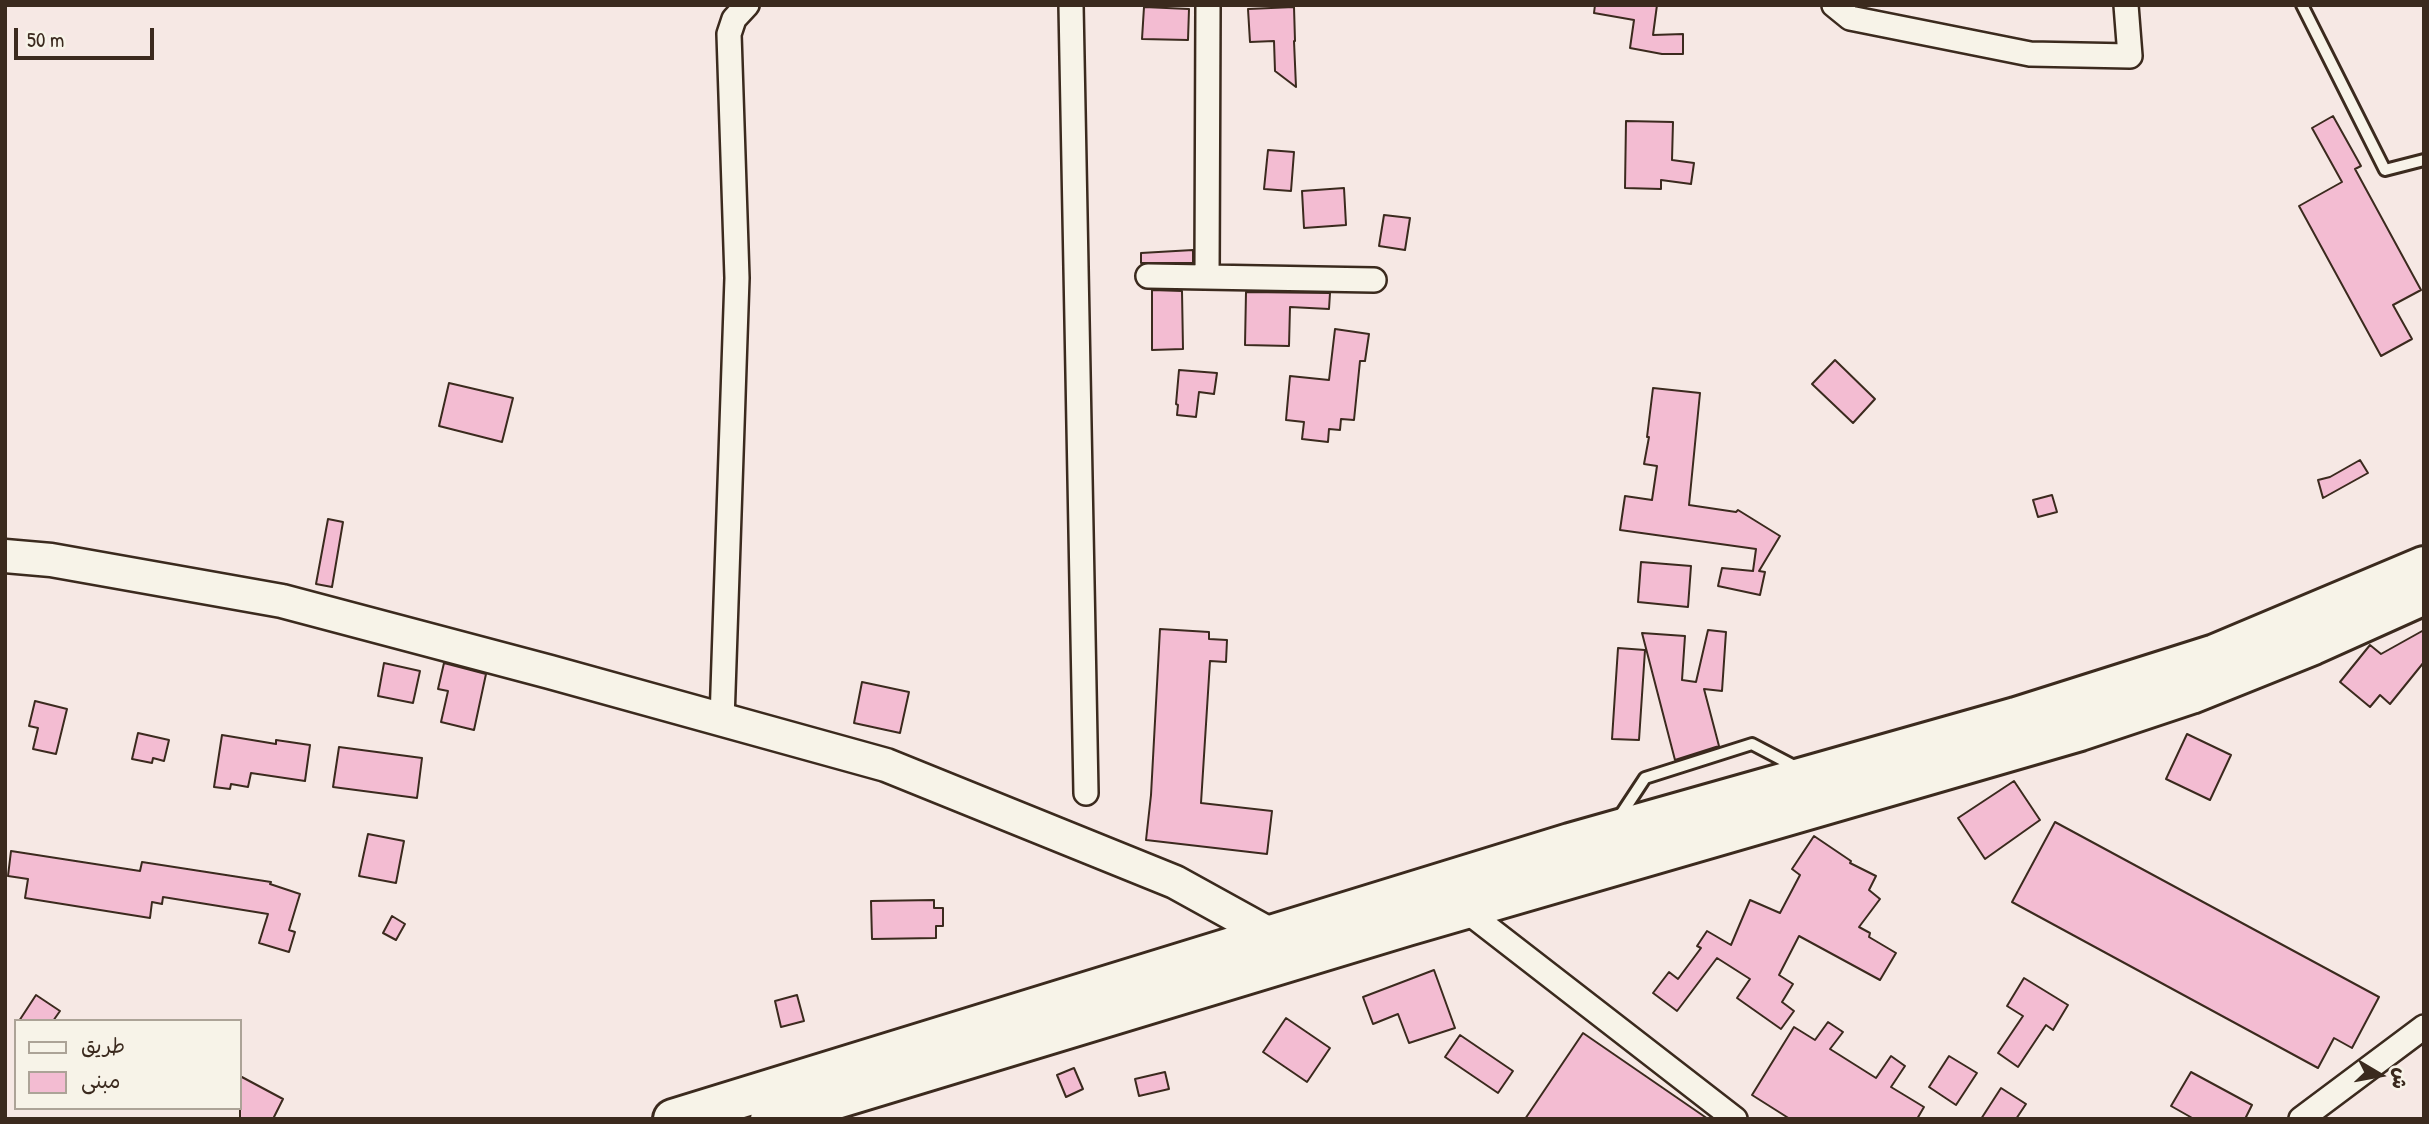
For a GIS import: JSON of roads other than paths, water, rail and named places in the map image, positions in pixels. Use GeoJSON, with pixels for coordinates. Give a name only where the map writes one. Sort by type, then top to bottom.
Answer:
{"type":"FeatureCollection","features":[{"type":"Feature","properties":{"kind":"highway"},"geometry":{"type":"LineString","coordinates":[[770,1119],[1277,949],[1609,832],[2016,717],[2215,654],[2424,566]]}},
{"type":"Feature","properties":{"kind":"highway"},"geometry":{"type":"LineString","coordinates":[[673,1119],[1277,949],[1464,909],[2117,718],[2191,694],[2314,645],[2424,595]]}},
{"type":"Feature","properties":{"kind":"street"},"geometry":{"type":"LineString","coordinates":[[722,720],[737,278],[729,34],[734,19],[747,5]]}},
{"type":"Feature","properties":{"kind":"street"},"geometry":{"type":"LineString","coordinates":[[1071,5],[1086,793]]}},
{"type":"Feature","properties":{"kind":"street"},"geometry":{"type":"LineString","coordinates":[[1834,5],[1850,18],[1882,14],[2029,54],[2130,56],[2126,5]]}},
{"type":"Feature","properties":{"kind":"street"},"geometry":{"type":"LineString","coordinates":[[1207,277],[1211,6]]}},
{"type":"Feature","properties":{"kind":"street"},"geometry":{"type":"LineString","coordinates":[[1148,276],[1374,280]]}},
{"type":"Feature","properties":{"kind":"street"},"geometry":{"type":"LineString","coordinates":[[5,556],[51,560],[282,601],[886,765],[1175,882],[1277,949]]}},
{"type":"Feature","properties":{"kind":"street"},"geometry":{"type":"LineString","coordinates":[[1464,909],[1735,1119]]}},
{"type":"Feature","properties":{"kind":"street"},"geometry":{"type":"LineString","coordinates":[[2301,1119],[2424,1027]]}},
{"type":"Feature","properties":{"kind":"lane"},"geometry":{"type":"LineString","coordinates":[[2302,5],[2385,170],[2424,160]]}}]}
